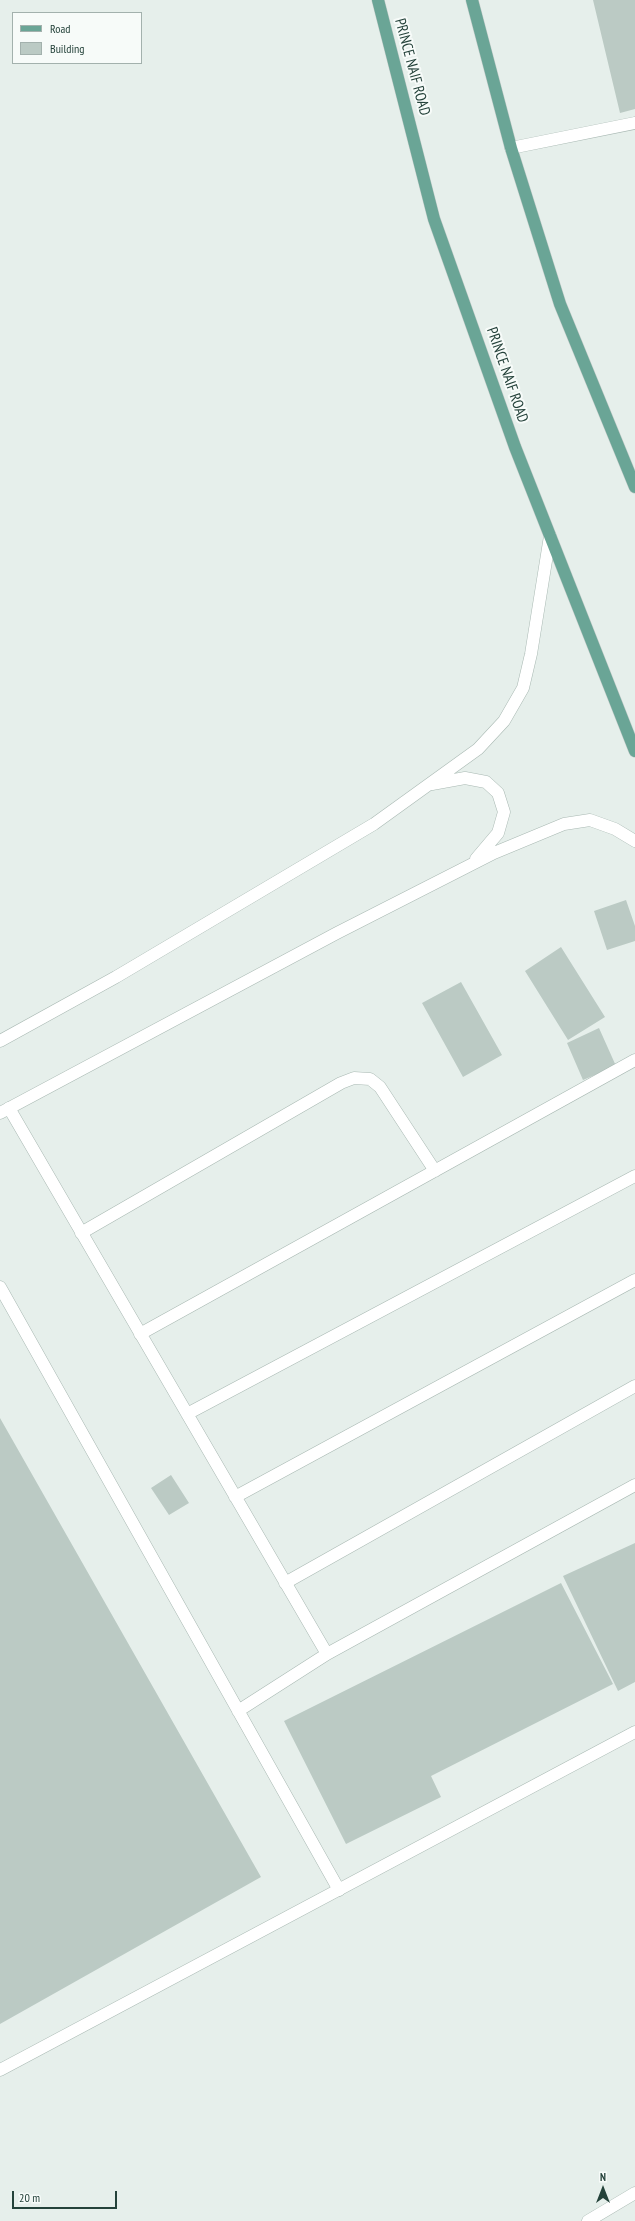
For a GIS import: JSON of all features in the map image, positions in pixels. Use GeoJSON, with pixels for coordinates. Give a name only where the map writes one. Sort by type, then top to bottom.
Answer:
{"type":"FeatureCollection","features":[{"type":"Feature","properties":{"kind":"main road","name":"PRINCE NAIF ROAD"},"geometry":{"type":"LineString","coordinates":[[378,0],[434,219],[515,447],[635,751]]}},
{"type":"Feature","properties":{"kind":"main road"},"geometry":{"type":"LineString","coordinates":[[472,0],[511,148],[560,304],[635,488]]}},
{"type":"Feature","properties":{"kind":"street"},"geometry":{"type":"LineString","coordinates":[[511,148],[635,123]]}},
{"type":"Feature","properties":{"kind":"street"},"geometry":{"type":"LineString","coordinates":[[0,1041],[116,977],[367,828],[478,748],[504,720],[523,688],[531,654],[550,536]]}},
{"type":"Feature","properties":{"kind":"street"},"geometry":{"type":"LineString","coordinates":[[428,785],[465,778],[486,782],[498,793],[504,812],[498,833],[473,863]]}},
{"type":"Feature","properties":{"kind":"street"},"geometry":{"type":"LineString","coordinates":[[327,1654],[81,1233],[4,1111],[337,933],[494,853],[564,824],[590,820],[615,829],[635,841]]}},
{"type":"Feature","properties":{"kind":"street"},"geometry":{"type":"LineString","coordinates":[[140,1334],[635,1060]]}},
{"type":"Feature","properties":{"kind":"street"},"geometry":{"type":"LineString","coordinates":[[81,1233],[341,1082],[354,1078],[370,1079],[380,1087],[435,1171]]}},
{"type":"Feature","properties":{"kind":"street"},"geometry":{"type":"LineString","coordinates":[[187,1414],[635,1176]]}},
{"type":"Feature","properties":{"kind":"street"},"geometry":{"type":"LineString","coordinates":[[235,1497],[635,1280]]}},
{"type":"Feature","properties":{"kind":"street"},"geometry":{"type":"LineString","coordinates":[[0,1287],[339,1890]]}},
{"type":"Feature","properties":{"kind":"street"},"geometry":{"type":"LineString","coordinates":[[285,1583],[635,1386]]}},
{"type":"Feature","properties":{"kind":"street"},"geometry":{"type":"LineString","coordinates":[[238,1711],[327,1654],[635,1485]]}},
{"type":"Feature","properties":{"kind":"street"},"geometry":{"type":"LineString","coordinates":[[0,2070],[635,1732]]}},
{"type":"Feature","properties":{"kind":"street"},"geometry":{"type":"LineString","coordinates":[[588,2221],[635,2193]]}},
{"type":"Feature","properties":{"kind":"building"},"geometry":{"type":"Polygon","coordinates":[[[593,0],[635,0],[635,109],[620,113],[593,0]]]}},
{"type":"Feature","properties":{"kind":"building"},"geometry":{"type":"Polygon","coordinates":[[[626,900],[635,926],[635,941],[607,950],[594,911],[626,900]]]}},
{"type":"Feature","properties":{"kind":"building"},"geometry":{"type":"Polygon","coordinates":[[[561,947],[605,1017],[568,1040],[525,971],[561,947]]]}},
{"type":"Feature","properties":{"kind":"building"},"geometry":{"type":"Polygon","coordinates":[[[461,982],[502,1055],[463,1077],[422,1003],[461,982]]]}},
{"type":"Feature","properties":{"kind":"building"},"geometry":{"type":"Polygon","coordinates":[[[599,1028],[616,1066],[583,1080],[567,1043],[599,1028]]]}},
{"type":"Feature","properties":{"kind":"building"},"geometry":{"type":"Polygon","coordinates":[[[0,1418],[261,1877],[0,2024],[0,1418]]]}},
{"type":"Feature","properties":{"kind":"building"},"geometry":{"type":"Polygon","coordinates":[[[171,1475],[189,1503],[169,1515],[151,1488],[171,1475]]]}},
{"type":"Feature","properties":{"kind":"building"},"geometry":{"type":"Polygon","coordinates":[[[635,1543],[635,1682],[618,1691],[563,1576],[635,1543]]]}},
{"type":"Feature","properties":{"kind":"building"},"geometry":{"type":"Polygon","coordinates":[[[561,1583],[613,1684],[431,1776],[441,1797],[346,1844],[284,1721],[561,1583]]]}}]}
